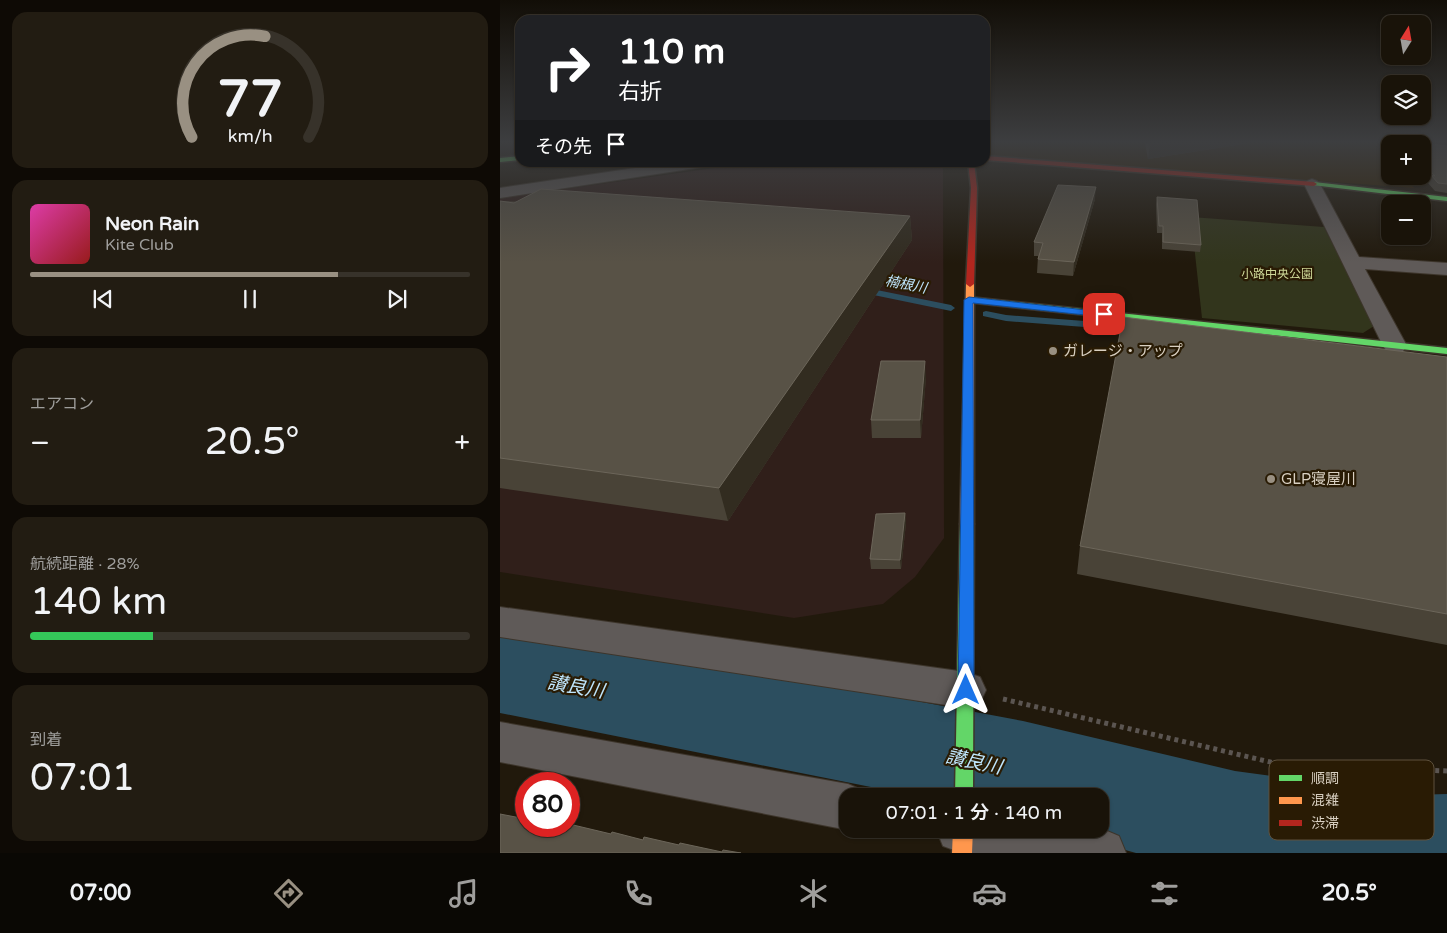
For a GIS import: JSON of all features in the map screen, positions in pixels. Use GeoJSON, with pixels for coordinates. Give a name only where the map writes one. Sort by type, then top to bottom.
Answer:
{"type":"FeatureCollection","features":[{"type":"Feature","properties":{"kind":"main road"},"geometry":{"type":"LineString","coordinates":[[964,788],[969,300],[973,183]]}},
{"type":"Feature","properties":{"kind":"main road"},"geometry":{"type":"LineString","coordinates":[[1297,183],[1447,199]]}},
{"type":"Feature","properties":{"kind":"main road"},"geometry":{"type":"LineString","coordinates":[[969,300],[1447,351]]}},
{"type":"Feature","properties":{"kind":"main road"},"geometry":{"type":"LineString","coordinates":[[962,838],[962,853]]}},
{"type":"Feature","properties":{"kind":"street"},"geometry":{"type":"LineString","coordinates":[[500,193],[569,183]]}},
{"type":"Feature","properties":{"kind":"street"},"geometry":{"type":"LineString","coordinates":[[1312,184],[1395,346]]}},
{"type":"Feature","properties":{"kind":"street"},"geometry":{"type":"LineString","coordinates":[[1352,262],[1447,269]]}},
{"type":"Feature","properties":{"kind":"street"},"geometry":{"type":"LineString","coordinates":[[500,622],[965,699]]}},
{"type":"Feature","properties":{"kind":"street"},"geometry":{"type":"LineString","coordinates":[[500,742],[839,805]]}},
{"type":"Feature","properties":{"kind":"street"},"geometry":{"type":"LineString","coordinates":[[1014,838],[1102,853]]}},
{"type":"Feature","properties":{"kind":"path"},"geometry":{"type":"LineString","coordinates":[[965,699],[1269,762]]}},
{"type":"Feature","properties":{"kind":"path"},"geometry":{"type":"LineString","coordinates":[[1434,771],[1447,771]]}},
{"type":"Feature","properties":{"kind":"shaded area"},"geometry":{"type":"Polygon","coordinates":[[[609,183],[943,183],[944,538],[915,577],[883,604],[794,618],[500,572],[500,198],[609,183]]]}},
{"type":"Feature","properties":{"kind":"shaded area"},"geometry":{"type":"Polygon","coordinates":[[[1344,183],[1381,183],[1381,185],[1412,185],[1414,188],[1344,183]]]}},
{"type":"Feature","properties":{"kind":"green space","name":"小路中央公園"},"geometry":{"type":"Polygon","coordinates":[[[1191,217],[1324,227],[1374,326],[1363,333],[1202,318],[1191,217]]]}},
{"type":"Feature","properties":{"kind":"building"},"geometry":{"type":"Polygon","coordinates":[[[1058,185],[1096,187],[1074,262],[1038,259],[1043,243],[1034,242],[1058,185]]]}},
{"type":"Feature","properties":{"kind":"building"},"geometry":{"type":"Polygon","coordinates":[[[541,189],[910,216],[719,488],[500,458],[500,201],[514,203],[541,189]]]}},
{"type":"Feature","properties":{"kind":"building"},"geometry":{"type":"Polygon","coordinates":[[[1157,197],[1197,200],[1201,245],[1163,242],[1163,226],[1159,226],[1157,197]]]}},
{"type":"Feature","properties":{"kind":"building","name":"GLP寝屋川"},"geometry":{"type":"Polygon","coordinates":[[[1123,317],[1447,357],[1447,614],[1080,546],[1123,317]]]}},
{"type":"Feature","properties":{"kind":"building"},"geometry":{"type":"Polygon","coordinates":[[[881,361],[925,361],[920,420],[871,420],[881,361]]]}},
{"type":"Feature","properties":{"kind":"building"},"geometry":{"type":"Polygon","coordinates":[[[905,513],[900,560],[870,559],[876,514],[905,513]]]}},
{"type":"Feature","properties":{"kind":"building"},"geometry":{"type":"Polygon","coordinates":[[[500,814],[515,817],[515,837],[580,837],[580,827],[643,840],[644,837],[679,845],[680,843],[722,852],[723,850],[741,853],[500,853],[500,814]]]}},
{"type":"Feature","properties":{"kind":"waterway","name":"楠根川"},"geometry":{"type":"LineString","coordinates":[[862,290],[951,308]]}},
{"type":"Feature","properties":{"kind":"waterway","name":"楠根川"},"geometry":{"type":"LineString","coordinates":[[986,314],[1006,318],[1137,328]]}},
{"type":"Feature","properties":{"kind":"waterway","name":"讃良川"},"geometry":{"type":"LineString","coordinates":[[500,673],[895,744],[1023,771],[1235,826],[1269,831]]}},
{"type":"Feature","properties":{"kind":"waterway","name":"讃良川"},"geometry":{"type":"LineString","coordinates":[[1334,840],[1411,851],[1447,850]]}},
{"type":"Feature","properties":{"kind":"traffic: fast"},"geometry":{"type":"LineString","coordinates":[[1314,184],[1447,199]]}},
{"type":"Feature","properties":{"kind":"traffic: fast"},"geometry":{"type":"LineString","coordinates":[[969,300],[1447,351]]}},
{"type":"Feature","properties":{"kind":"traffic: fast"},"geometry":{"type":"LineString","coordinates":[[964,788],[967,524]]}},
{"type":"Feature","properties":{"kind":"traffic: slow"},"geometry":{"type":"LineString","coordinates":[[967,524],[970,284]]}},
{"type":"Feature","properties":{"kind":"traffic: slow"},"geometry":{"type":"LineString","coordinates":[[962,853],[963,838]]}},
{"type":"Feature","properties":{"kind":"traffic: jam"},"geometry":{"type":"LineString","coordinates":[[970,284],[973,183]]}},
{"type":"Feature","properties":{"kind":"traffic: jam"},"geometry":{"type":"LineString","coordinates":[[1299,183],[1314,184]]}},
{"type":"Feature","properties":{"kind":"place","name":"ガレージ・アップ"},"geometry":{"type":"Point","coordinates":[1053,351]}},
{"type":"Feature","properties":{"kind":"place","name":"GLP寝屋川"},"geometry":{"type":"Point","coordinates":[1271,479]}},
{"type":"Feature","properties":{"kind":"route"},"geometry":{"type":"LineString","coordinates":[[966,690],[969,300],[1104,314]]}}]}
